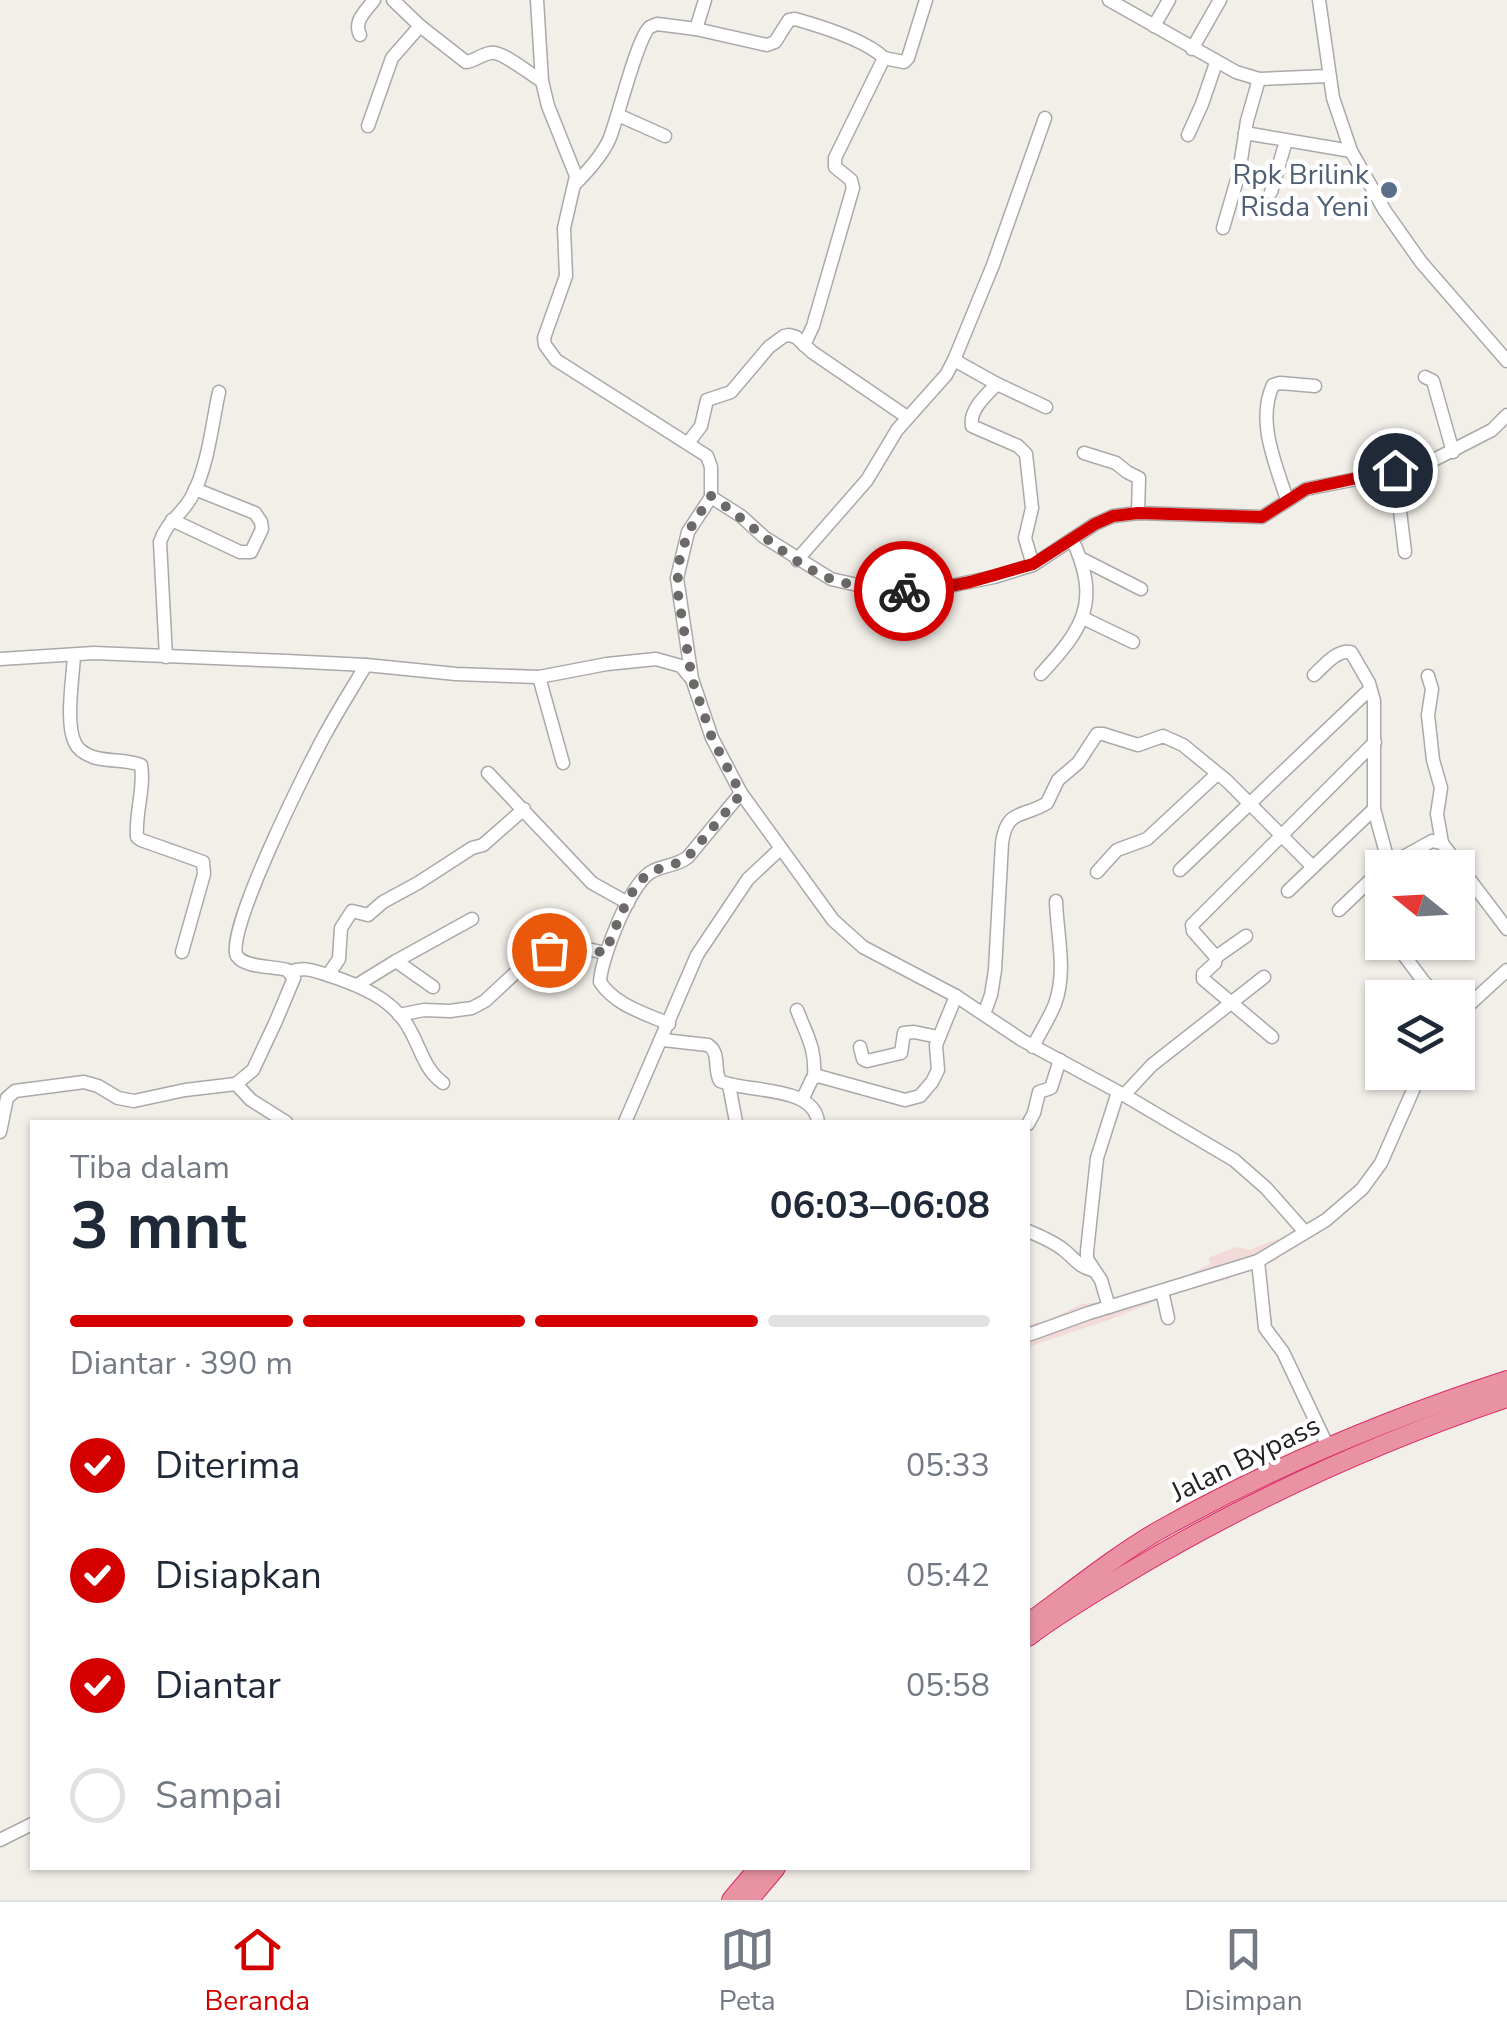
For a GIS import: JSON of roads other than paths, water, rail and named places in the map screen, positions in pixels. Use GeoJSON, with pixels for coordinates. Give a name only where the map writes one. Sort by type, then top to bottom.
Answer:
{"type":"FeatureCollection","features":[{"type":"Feature","properties":{"kind":"highway","name":"Jalan Bypass"},"geometry":{"type":"LineString","coordinates":[[1030,1636],[1138,1566],[1222,1519],[1507,1380]]}},
{"type":"Feature","properties":{"kind":"highway","name":"Jalan Bypass"},"geometry":{"type":"LineString","coordinates":[[1030,1621],[1078,1583],[1157,1532],[1236,1489],[1328,1447],[1462,1404],[1507,1398]]}},
{"type":"Feature","properties":{"kind":"highway"},"geometry":{"type":"LineString","coordinates":[[732,1900],[756,1870]]}},
{"type":"Feature","properties":{"kind":"highway"},"geometry":{"type":"LineString","coordinates":[[749,1900],[774,1870]]}},
{"type":"Feature","properties":{"kind":"street"},"geometry":{"type":"LineString","coordinates":[[360,35],[358,22],[374,0]]}},
{"type":"Feature","properties":{"kind":"street"},"geometry":{"type":"LineString","coordinates":[[393,0],[466,62],[497,52],[542,80]]}},
{"type":"Feature","properties":{"kind":"street"},"geometry":{"type":"LineString","coordinates":[[537,0],[542,80],[548,106],[574,168],[575,184],[564,228],[566,276],[545,332],[545,345],[556,360],[707,456],[711,496],[688,532],[677,578],[692,679],[712,738],[741,794],[844,932],[892,963],[956,996],[1033,1046],[1122,1093],[1234,1160],[1266,1188],[1305,1232]]}},
{"type":"Feature","properties":{"kind":"street"},"geometry":{"type":"LineString","coordinates":[[696,30],[705,0]]}},
{"type":"Feature","properties":{"kind":"street"},"geometry":{"type":"LineString","coordinates":[[575,184],[604,148],[635,60],[648,30],[657,24],[767,45],[775,42],[789,20],[795,19],[859,42],[884,58],[904,62],[926,0]]}},
{"type":"Feature","properties":{"kind":"street"},"geometry":{"type":"LineString","coordinates":[[1109,0],[1236,72],[1259,79],[1328,76]]}},
{"type":"Feature","properties":{"kind":"street"},"geometry":{"type":"LineString","coordinates":[[1154,26],[1169,0]]}},
{"type":"Feature","properties":{"kind":"street"},"geometry":{"type":"LineString","coordinates":[[1192,49],[1220,0]]}},
{"type":"Feature","properties":{"kind":"street"},"geometry":{"type":"LineString","coordinates":[[1319,0],[1328,76],[1351,150],[1384,211],[1421,262],[1505,355]]}},
{"type":"Feature","properties":{"kind":"street"},"geometry":{"type":"LineString","coordinates":[[368,126],[392,58],[420,26]]}},
{"type":"Feature","properties":{"kind":"street"},"geometry":{"type":"LineString","coordinates":[[804,344],[813,326],[853,188],[851,180],[835,167],[835,158],[884,58]]}},
{"type":"Feature","properties":{"kind":"street"},"geometry":{"type":"LineString","coordinates":[[1188,135],[1216,63]]}},
{"type":"Feature","properties":{"kind":"street"},"geometry":{"type":"LineString","coordinates":[[1224,228],[1259,79]]}},
{"type":"Feature","properties":{"kind":"street"},"geometry":{"type":"LineString","coordinates":[[618,115],[665,136]]}},
{"type":"Feature","properties":{"kind":"street"},"geometry":{"type":"LineString","coordinates":[[797,560],[867,480],[907,418],[946,375],[993,265],[1045,118]]}},
{"type":"Feature","properties":{"kind":"street"},"geometry":{"type":"LineString","coordinates":[[1245,134],[1351,150]]}},
{"type":"Feature","properties":{"kind":"street"},"geometry":{"type":"LineString","coordinates":[[1270,192],[1286,140]]}},
{"type":"Feature","properties":{"kind":"street"},"geometry":{"type":"LineString","coordinates":[[688,442],[701,426],[707,400],[731,392],[769,347],[784,336],[796,337],[907,418]]}},
{"type":"Feature","properties":{"kind":"street"},"geometry":{"type":"LineString","coordinates":[[954,360],[1046,407]]}},
{"type":"Feature","properties":{"kind":"street"},"geometry":{"type":"LineString","coordinates":[[1426,377],[1433,381],[1454,452]]}},
{"type":"Feature","properties":{"kind":"street"},"geometry":{"type":"LineString","coordinates":[[1287,500],[1267,432],[1265,414],[1270,391],[1280,383],[1316,386]]}},
{"type":"Feature","properties":{"kind":"street"},"geometry":{"type":"LineString","coordinates":[[997,384],[972,416],[971,423],[1018,446],[1026,454],[1032,508],[1025,538],[1033,564]]}},
{"type":"Feature","properties":{"kind":"street"},"geometry":{"type":"LineString","coordinates":[[166,657],[160,542],[167,525],[195,490],[219,392]]}},
{"type":"Feature","properties":{"kind":"street"},"geometry":{"type":"LineString","coordinates":[[711,496],[797,560],[831,579],[880,590],[935,589],[1033,564],[1105,519],[1138,513],[1262,517],[1306,489],[1422,466],[1492,430],[1507,415]]}},
{"type":"Feature","properties":{"kind":"street"},"geometry":{"type":"LineString","coordinates":[[1084,453],[1116,464],[1139,478],[1138,513]]}},
{"type":"Feature","properties":{"kind":"street"},"geometry":{"type":"LineString","coordinates":[[1395,470],[1405,552]]}},
{"type":"Feature","properties":{"kind":"street"},"geometry":{"type":"LineString","coordinates":[[172,520],[240,552],[251,552],[262,529],[258,517],[195,490]]}},
{"type":"Feature","properties":{"kind":"street"},"geometry":{"type":"LineString","coordinates":[[1041,674],[1071,641],[1083,618],[1087,586],[1082,559],[1072,539]]}},
{"type":"Feature","properties":{"kind":"street"},"geometry":{"type":"LineString","coordinates":[[1082,559],[1141,590]]}},
{"type":"Feature","properties":{"kind":"street"},"geometry":{"type":"LineString","coordinates":[[1083,618],[1133,642]]}},
{"type":"Feature","properties":{"kind":"street"},"geometry":{"type":"LineString","coordinates":[[1314,675],[1340,652],[1348,651],[1369,683],[1376,718],[1374,809],[1382,850]]}},
{"type":"Feature","properties":{"kind":"street"},"geometry":{"type":"LineString","coordinates":[[0,659],[74,654],[166,657],[539,677],[607,664],[656,660],[681,666],[692,679]]}},
{"type":"Feature","properties":{"kind":"street"},"geometry":{"type":"LineString","coordinates":[[74,654],[70,729],[78,749],[96,758],[140,765],[137,837],[203,862],[204,874],[182,952]]}},
{"type":"Feature","properties":{"kind":"street"},"geometry":{"type":"LineString","coordinates":[[0,1132],[8,1098],[15,1092],[84,1082],[134,1101],[236,1084],[253,1070],[294,978],[284,968],[246,963],[238,958],[234,946],[242,914],[326,732],[366,665]]}},
{"type":"Feature","properties":{"kind":"street"},"geometry":{"type":"LineString","coordinates":[[1428,676],[1432,689],[1428,715],[1433,760],[1442,788],[1437,814],[1442,843],[1507,930]]}},
{"type":"Feature","properties":{"kind":"street"},"geometry":{"type":"LineString","coordinates":[[539,677],[562,763]]}},
{"type":"Feature","properties":{"kind":"street"},"geometry":{"type":"LineString","coordinates":[[1180,870],[1370,688]]}},
{"type":"Feature","properties":{"kind":"street"},"geometry":{"type":"LineString","coordinates":[[984,1014],[994,981],[1004,828],[1009,820],[1047,802],[1058,780],[1078,763],[1092,739],[1100,734],[1136,745],[1159,736],[1183,745],[1227,781],[1313,867]]}},
{"type":"Feature","properties":{"kind":"street"},"geometry":{"type":"LineString","coordinates":[[1216,958],[1192,930],[1193,922],[1374,742]]}},
{"type":"Feature","properties":{"kind":"street"},"geometry":{"type":"LineString","coordinates":[[488,774],[592,883],[628,903]]}},
{"type":"Feature","properties":{"kind":"street"},"geometry":{"type":"LineString","coordinates":[[1097,872],[1118,850],[1148,839],[1216,774]]}},
{"type":"Feature","properties":{"kind":"street"},"geometry":{"type":"LineString","coordinates":[[668,1024],[607,992],[600,982],[605,953],[634,889],[651,872],[688,857],[741,794]]}},
{"type":"Feature","properties":{"kind":"street"},"geometry":{"type":"LineString","coordinates":[[328,975],[339,959],[341,928],[352,911],[368,914],[494,838],[524,809]]}},
{"type":"Feature","properties":{"kind":"street"},"geometry":{"type":"LineString","coordinates":[[1288,891],[1374,809]]}},
{"type":"Feature","properties":{"kind":"street"},"geometry":{"type":"LineString","coordinates":[[1416,850],[1432,841],[1442,843]]}},
{"type":"Feature","properties":{"kind":"street"},"geometry":{"type":"LineString","coordinates":[[627,1120],[698,955],[748,878],[780,849]]}},
{"type":"Feature","properties":{"kind":"street"},"geometry":{"type":"LineString","coordinates":[[1339,910],[1365,886]]}},
{"type":"Feature","properties":{"kind":"street"},"geometry":{"type":"LineString","coordinates":[[1033,1046],[1054,1008],[1060,980],[1056,902]]}},
{"type":"Feature","properties":{"kind":"street"},"geometry":{"type":"LineString","coordinates":[[358,985],[472,919]]}},
{"type":"Feature","properties":{"kind":"street"},"geometry":{"type":"LineString","coordinates":[[1246,936],[1216,958],[1202,976],[1211,988],[1272,1037]]}},
{"type":"Feature","properties":{"kind":"street"},"geometry":{"type":"LineString","coordinates":[[399,1015],[472,1008],[485,1001],[541,949],[556,954],[580,946],[605,953]]}},
{"type":"Feature","properties":{"kind":"street"},"geometry":{"type":"LineString","coordinates":[[396,961],[433,987]]}},
{"type":"Feature","properties":{"kind":"street"},"geometry":{"type":"LineString","coordinates":[[290,972],[310,969],[358,985],[379,997],[410,1029],[421,1058],[442,1083]]}},
{"type":"Feature","properties":{"kind":"street"},"geometry":{"type":"LineString","coordinates":[[1475,997],[1507,970]]}},
{"type":"Feature","properties":{"kind":"street"},"geometry":{"type":"LineString","coordinates":[[1109,1307],[1087,1251],[1097,1158],[1122,1093],[1264,977]]}},
{"type":"Feature","properties":{"kind":"street"},"geometry":{"type":"LineString","coordinates":[[814,1076],[905,1100],[913,1098],[926,1090],[938,1070],[938,1037],[956,996]]}},
{"type":"Feature","properties":{"kind":"street"},"geometry":{"type":"LineString","coordinates":[[797,1010],[815,1056],[814,1076],[803,1098]]}},
{"type":"Feature","properties":{"kind":"street"},"geometry":{"type":"LineString","coordinates":[[860,1047],[867,1062],[901,1053],[904,1033],[938,1037]]}},
{"type":"Feature","properties":{"kind":"street"},"geometry":{"type":"LineString","coordinates":[[663,1040],[708,1045],[716,1058],[720,1081],[803,1098],[816,1112],[818,1120]]}},
{"type":"Feature","properties":{"kind":"street"},"geometry":{"type":"LineString","coordinates":[[1030,1120],[1039,1092],[1051,1088],[1060,1060]]}},
{"type":"Feature","properties":{"kind":"street"},"geometry":{"type":"LineString","coordinates":[[236,1084],[250,1100],[283,1120]]}},
{"type":"Feature","properties":{"kind":"street"},"geometry":{"type":"LineString","coordinates":[[729,1085],[736,1120]]}},
{"type":"Feature","properties":{"kind":"street"},"geometry":{"type":"LineString","coordinates":[[1030,1334],[1258,1261],[1326,1220],[1362,1189],[1381,1163],[1413,1090]]}},
{"type":"Feature","properties":{"kind":"street"},"geometry":{"type":"LineString","coordinates":[[1030,1233],[1052,1242],[1076,1264],[1092,1270]]}},
{"type":"Feature","properties":{"kind":"street"},"geometry":{"type":"LineString","coordinates":[[1258,1261],[1266,1328],[1283,1352],[1328,1447]]}},
{"type":"Feature","properties":{"kind":"street"},"geometry":{"type":"LineString","coordinates":[[1162,1292],[1168,1318]]}},
{"type":"Feature","properties":{"kind":"street"},"geometry":{"type":"LineString","coordinates":[[0,1840],[30,1825]]}},
{"type":"Feature","properties":{"kind":"place","name":"Rpk Brilink Risda Yeni"},"geometry":{"type":"Point","coordinates":[1389,190]}}]}
